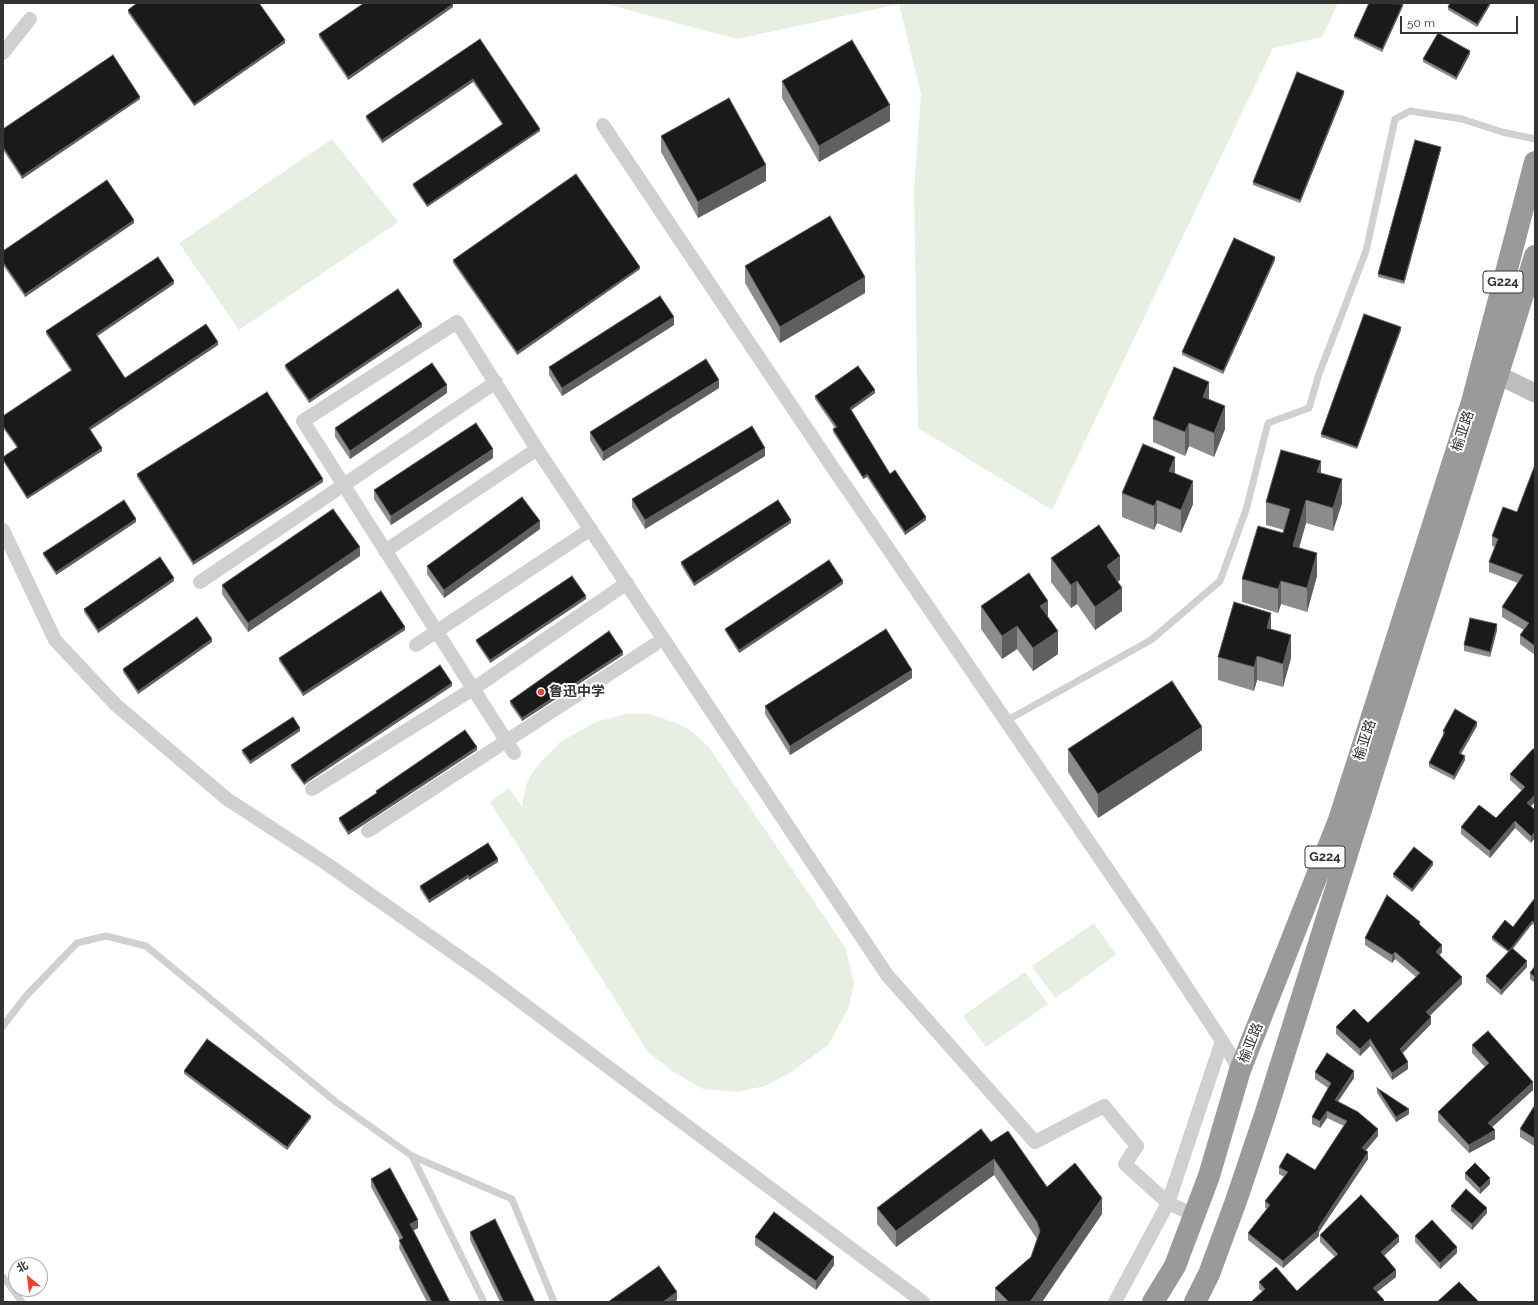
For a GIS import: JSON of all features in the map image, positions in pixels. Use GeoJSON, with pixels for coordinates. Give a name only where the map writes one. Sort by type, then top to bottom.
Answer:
{"type":"FeatureCollection","features":[{"type":"Feature","properties":{"kind":"highway","name":"榆亚路"},"geometry":{"type":"LineString","coordinates":[[1154,1302],[1175,1266],[1209,1176],[1240,1070],[1340,820],[1472,402],[1535,162]]}},
{"type":"Feature","properties":{"kind":"highway","name":"榆亚路"},"geometry":{"type":"LineString","coordinates":[[1195,1302],[1214,1259],[1236,1201],[1265,1115],[1535,256]]}},
{"type":"Feature","properties":{"kind":"street"},"geometry":{"type":"LineString","coordinates":[[3,53],[30,19]]}},
{"type":"Feature","properties":{"kind":"street"},"geometry":{"type":"LineString","coordinates":[[603,125],[833,468],[1149,930],[1240,1070]]}},
{"type":"Feature","properties":{"kind":"street"},"geometry":{"type":"LineString","coordinates":[[514,753],[302,421],[457,322],[537,448],[892,981],[1035,1142],[1104,1106],[1137,1146],[1125,1164],[1168,1203],[1194,1215]]}},
{"type":"Feature","properties":{"kind":"street"},"geometry":{"type":"LineString","coordinates":[[1498,375],[1535,393]]}},
{"type":"Feature","properties":{"kind":"street"},"geometry":{"type":"LineString","coordinates":[[200,582],[496,382]]}},
{"type":"Feature","properties":{"kind":"street"},"geometry":{"type":"LineString","coordinates":[[385,551],[537,448]]}},
{"type":"Feature","properties":{"kind":"street"},"geometry":{"type":"LineString","coordinates":[[416,645],[591,529]]}},
{"type":"Feature","properties":{"kind":"street"},"geometry":{"type":"LineString","coordinates":[[3,530],[55,640],[116,704],[227,800],[327,864],[485,975],[924,1302]]}},
{"type":"Feature","properties":{"kind":"street"},"geometry":{"type":"LineString","coordinates":[[312,788],[473,689],[627,583]]}},
{"type":"Feature","properties":{"kind":"street"},"geometry":{"type":"LineString","coordinates":[[368,831],[654,645]]}},
{"type":"Feature","properties":{"kind":"street"},"geometry":{"type":"LineString","coordinates":[[1115,1302],[1168,1203],[1222,1041]]}},
{"type":"Feature","properties":{"kind":"lane"},"geometry":{"type":"LineString","coordinates":[[1006,721],[1151,640],[1220,581],[1246,510],[1268,423],[1309,408],[1319,374],[1366,251],[1395,119],[1410,111],[1462,119],[1502,132],[1535,139]]}},
{"type":"Feature","properties":{"kind":"lane"},"geometry":{"type":"LineString","coordinates":[[3,1026],[26,996],[77,943],[106,936],[146,946],[336,1102],[412,1156],[512,1199],[554,1302]]}},
{"type":"Feature","properties":{"kind":"lane"},"geometry":{"type":"LineString","coordinates":[[412,1156],[484,1302]]}},
{"type":"Feature","properties":{"kind":"lane"},"geometry":{"type":"LineString","coordinates":[[3,1277],[22,1302]]}},
{"type":"Feature","properties":{"kind":"shaded area"},"geometry":{"type":"Polygon","coordinates":[[[602,3],[1338,3],[1322,37],[1273,48],[1052,510],[918,428],[914,190],[921,94],[899,4],[737,39],[602,3]]]}},
{"type":"Feature","properties":{"kind":"shaded area"},"geometry":{"type":"Polygon","coordinates":[[[332,139],[398,222],[239,330],[179,243],[332,139]]]}},
{"type":"Feature","properties":{"kind":"shaded area"},"geometry":{"type":"Polygon","coordinates":[[[626,714],[649,714],[677,723],[690,730],[709,747],[846,949],[854,984],[848,1009],[828,1045],[790,1073],[765,1086],[737,1092],[703,1089],[675,1073],[648,1052],[490,802],[509,788],[522,807],[526,785],[531,775],[560,742],[596,722],[626,714]]]}},
{"type":"Feature","properties":{"kind":"shaded area"},"geometry":{"type":"Polygon","coordinates":[[[1094,923],[1116,955],[1055,998],[1032,966],[1094,923]]]}},
{"type":"Feature","properties":{"kind":"shaded area"},"geometry":{"type":"Polygon","coordinates":[[[1025,972],[1048,1004],[986,1047],[963,1016],[1025,972]]]}},
{"type":"Feature","properties":{"kind":"building"},"geometry":{"type":"Polygon","coordinates":[[[137,3],[259,3],[285,40],[194,104],[128,10],[137,3]]]}},
{"type":"Feature","properties":{"kind":"building"},"geometry":{"type":"Polygon","coordinates":[[[364,3],[453,4],[348,77],[319,34],[364,3]]]}},
{"type":"Feature","properties":{"kind":"building"},"geometry":{"type":"Polygon","coordinates":[[[1369,3],[1403,4],[1382,49],[1354,36],[1369,3]]]}},
{"type":"Feature","properties":{"kind":"building"},"geometry":{"type":"Polygon","coordinates":[[[1450,3],[1490,3],[1477,24],[1448,7],[1450,3]]]}},
{"type":"Feature","properties":{"kind":"building"},"geometry":{"type":"Polygon","coordinates":[[[1438,33],[1470,51],[1456,77],[1423,59],[1438,33]]]}},
{"type":"Feature","properties":{"kind":"building"},"geometry":{"type":"Polygon","coordinates":[[[480,39],[540,129],[427,205],[413,184],[503,124],[473,79],[382,140],[366,116],[480,39]]]}},
{"type":"Feature","properties":{"kind":"building"},"geometry":{"type":"Polygon","coordinates":[[[852,40],[890,105],[819,146],[782,81],[852,40]]]}},
{"type":"Feature","properties":{"kind":"building"},"geometry":{"type":"Polygon","coordinates":[[[113,55],[140,97],[22,176],[3,147],[3,129],[113,55]]]}},
{"type":"Feature","properties":{"kind":"building"},"geometry":{"type":"Polygon","coordinates":[[[1297,72],[1344,91],[1300,200],[1253,182],[1297,72]]]}},
{"type":"Feature","properties":{"kind":"building"},"geometry":{"type":"Polygon","coordinates":[[[729,98],[766,165],[698,202],[661,136],[729,98]]]}},
{"type":"Feature","properties":{"kind":"building"},"geometry":{"type":"Polygon","coordinates":[[[1415,140],[1441,147],[1404,281],[1378,274],[1415,140]]]}},
{"type":"Feature","properties":{"kind":"building"},"geometry":{"type":"Polygon","coordinates":[[[576,174],[640,267],[517,352],[453,260],[576,174]]]}},
{"type":"Feature","properties":{"kind":"building"},"geometry":{"type":"Polygon","coordinates":[[[107,180],[134,220],[25,294],[3,262],[3,251],[107,180]]]}},
{"type":"Feature","properties":{"kind":"building"},"geometry":{"type":"Polygon","coordinates":[[[830,216],[865,277],[780,327],[745,266],[830,216]]]}},
{"type":"Feature","properties":{"kind":"building"},"geometry":{"type":"Polygon","coordinates":[[[1234,238],[1275,257],[1223,371],[1182,352],[1234,238]]]}},
{"type":"Feature","properties":{"kind":"building"},"geometry":{"type":"Polygon","coordinates":[[[158,257],[174,281],[96,334],[125,378],[206,324],[218,342],[89,428],[102,448],[27,497],[3,459],[3,457],[18,447],[3,426],[3,416],[72,370],[46,331],[158,257]]]}},
{"type":"Feature","properties":{"kind":"building"},"geometry":{"type":"Polygon","coordinates":[[[398,289],[422,324],[309,400],[285,365],[398,289]]]}},
{"type":"Feature","properties":{"kind":"building"},"geometry":{"type":"Polygon","coordinates":[[[660,296],[674,317],[562,388],[549,367],[660,296]]]}},
{"type":"Feature","properties":{"kind":"building"},"geometry":{"type":"Polygon","coordinates":[[[1364,314],[1401,327],[1357,447],[1321,434],[1364,314]]]}},
{"type":"Feature","properties":{"kind":"building"},"geometry":{"type":"Polygon","coordinates":[[[706,359],[719,380],[603,452],[590,432],[706,359]]]}},
{"type":"Feature","properties":{"kind":"building"},"geometry":{"type":"Polygon","coordinates":[[[432,363],[447,385],[350,451],[335,428],[432,363]]]}},
{"type":"Feature","properties":{"kind":"building"},"geometry":{"type":"Polygon","coordinates":[[[858,366],[875,390],[850,408],[890,474],[895,470],[926,517],[905,532],[867,474],[863,477],[833,429],[837,427],[815,396],[858,366]]]}},
{"type":"Feature","properties":{"kind":"building"},"geometry":{"type":"Polygon","coordinates":[[[1174,367],[1209,382],[1203,397],[1225,406],[1214,433],[1189,423],[1185,432],[1153,419],[1174,367]]]}},
{"type":"Feature","properties":{"kind":"building"},"geometry":{"type":"Polygon","coordinates":[[[267,392],[323,479],[193,562],[137,474],[267,392]]]}},
{"type":"Feature","properties":{"kind":"building"},"geometry":{"type":"Polygon","coordinates":[[[476,423],[493,449],[391,516],[374,490],[476,423]]]}},
{"type":"Feature","properties":{"kind":"building"},"geometry":{"type":"Polygon","coordinates":[[[752,426],[765,448],[645,520],[632,499],[752,426]]]}},
{"type":"Feature","properties":{"kind":"building"},"geometry":{"type":"Polygon","coordinates":[[[1143,444],[1175,457],[1169,471],[1193,481],[1181,510],[1157,500],[1154,506],[1122,493],[1143,444]]]}},
{"type":"Feature","properties":{"kind":"building"},"geometry":{"type":"Polygon","coordinates":[[[1281,450],[1321,461],[1317,472],[1342,479],[1333,508],[1306,500],[1293,546],[1317,553],[1307,588],[1281,581],[1278,589],[1242,579],[1258,526],[1283,533],[1290,509],[1266,502],[1281,450]]]}},
{"type":"Feature","properties":{"kind":"building"},"geometry":{"type":"Polygon","coordinates":[[[1535,465],[1535,646],[1520,635],[1529,623],[1502,607],[1523,575],[1489,562],[1498,539],[1492,536],[1503,507],[1517,512],[1535,465]]]}},
{"type":"Feature","properties":{"kind":"building"},"geometry":{"type":"Polygon","coordinates":[[[522,497],[540,521],[444,590],[427,566],[522,497]]]}},
{"type":"Feature","properties":{"kind":"building"},"geometry":{"type":"Polygon","coordinates":[[[124,500],[136,519],[56,572],[43,553],[124,500]]]}},
{"type":"Feature","properties":{"kind":"building"},"geometry":{"type":"Polygon","coordinates":[[[778,500],[791,520],[694,583],[681,562],[778,500]]]}},
{"type":"Feature","properties":{"kind":"building"},"geometry":{"type":"Polygon","coordinates":[[[333,509],[360,547],[248,623],[222,585],[333,509]]]}},
{"type":"Feature","properties":{"kind":"building"},"geometry":{"type":"Polygon","coordinates":[[[1099,525],[1120,556],[1107,566],[1122,588],[1095,607],[1077,581],[1071,585],[1051,558],[1099,525]]]}},
{"type":"Feature","properties":{"kind":"building"},"geometry":{"type":"Polygon","coordinates":[[[160,557],[174,578],[98,630],[84,609],[160,557]]]}},
{"type":"Feature","properties":{"kind":"building"},"geometry":{"type":"Polygon","coordinates":[[[829,560],[843,581],[739,650],[725,629],[829,560]]]}},
{"type":"Feature","properties":{"kind":"building"},"geometry":{"type":"Polygon","coordinates":[[[1029,573],[1048,601],[1040,606],[1058,631],[1033,648],[1017,626],[1002,636],[981,606],[1029,573]]]}},
{"type":"Feature","properties":{"kind":"building"},"geometry":{"type":"Polygon","coordinates":[[[572,576],[586,596],[490,660],[476,640],[572,576]]]}},
{"type":"Feature","properties":{"kind":"building"},"geometry":{"type":"Polygon","coordinates":[[[381,591],[405,627],[303,693],[279,658],[381,591]]]}},
{"type":"Feature","properties":{"kind":"building"},"geometry":{"type":"Polygon","coordinates":[[[1234,602],[1271,613],[1267,628],[1291,635],[1283,664],[1257,656],[1254,667],[1218,657],[1234,602]]]}},
{"type":"Feature","properties":{"kind":"building"},"geometry":{"type":"Polygon","coordinates":[[[197,617],[212,639],[138,691],[123,669],[197,617]]]}},
{"type":"Feature","properties":{"kind":"building"},"geometry":{"type":"Polygon","coordinates":[[[1470,618],[1497,624],[1490,652],[1464,645],[1470,618]]]}},
{"type":"Feature","properties":{"kind":"building"},"geometry":{"type":"Polygon","coordinates":[[[886,629],[912,670],[790,746],[765,706],[886,629]]]}},
{"type":"Feature","properties":{"kind":"building"},"geometry":{"type":"Polygon","coordinates":[[[609,631],[623,652],[522,718],[510,701],[609,631]]]}},
{"type":"Feature","properties":{"kind":"building"},"geometry":{"type":"Polygon","coordinates":[[[440,665],[452,683],[304,783],[291,765],[440,665]]]}},
{"type":"Feature","properties":{"kind":"building"},"geometry":{"type":"Polygon","coordinates":[[[1172,681],[1202,727],[1098,794],[1068,749],[1172,681]]]}},
{"type":"Feature","properties":{"kind":"building"},"geometry":{"type":"Polygon","coordinates":[[[1455,709],[1477,722],[1459,753],[1465,756],[1454,776],[1429,763],[1445,732],[1443,731],[1455,709]]]}},
{"type":"Feature","properties":{"kind":"building"},"geometry":{"type":"Polygon","coordinates":[[[293,717],[300,728],[250,761],[242,750],[293,717]]]}},
{"type":"Feature","properties":{"kind":"building"},"geometry":{"type":"Polygon","coordinates":[[[465,730],[477,747],[348,832],[339,818],[377,793],[376,791],[465,730]]]}},
{"type":"Feature","properties":{"kind":"building"},"geometry":{"type":"Polygon","coordinates":[[[1533,749],[1535,750],[1535,795],[1527,803],[1535,810],[1535,832],[1531,836],[1515,821],[1490,851],[1461,827],[1479,805],[1496,818],[1525,787],[1510,774],[1533,749]]]}},
{"type":"Feature","properties":{"kind":"building"},"geometry":{"type":"Polygon","coordinates":[[[488,843],[498,859],[469,877],[468,875],[429,900],[420,886],[488,843]]]}},
{"type":"Feature","properties":{"kind":"building"},"geometry":{"type":"Polygon","coordinates":[[[1414,847],[1433,862],[1412,889],[1393,874],[1414,847]]]}},
{"type":"Feature","properties":{"kind":"building"},"geometry":{"type":"Polygon","coordinates":[[[1387,895],[1420,922],[1419,924],[1442,945],[1436,952],[1462,977],[1426,1012],[1431,1017],[1400,1049],[1408,1062],[1392,1073],[1370,1039],[1360,1049],[1336,1027],[1354,1009],[1368,1023],[1420,973],[1395,952],[1392,955],[1365,938],[1387,895]]]}},
{"type":"Feature","properties":{"kind":"building"},"geometry":{"type":"Polygon","coordinates":[[[1535,898],[1535,923],[1532,921],[1509,951],[1492,937],[1505,920],[1513,927],[1535,898]]]}},
{"type":"Feature","properties":{"kind":"building"},"geometry":{"type":"Polygon","coordinates":[[[1512,948],[1527,961],[1501,990],[1486,976],[1512,948]]]}},
{"type":"Feature","properties":{"kind":"building"},"geometry":{"type":"Polygon","coordinates":[[[1535,966],[1535,977],[1530,973],[1535,966]]]}},
{"type":"Feature","properties":{"kind":"building"},"geometry":{"type":"Polygon","coordinates":[[[1488,1031],[1533,1082],[1488,1123],[1495,1130],[1469,1145],[1438,1112],[1489,1063],[1472,1045],[1488,1031]]]}},
{"type":"Feature","properties":{"kind":"building"},"geometry":{"type":"Polygon","coordinates":[[[207,1039],[311,1116],[287,1147],[184,1071],[207,1039]]]}},
{"type":"Feature","properties":{"kind":"building"},"geometry":{"type":"Polygon","coordinates":[[[1327,1053],[1354,1071],[1335,1100],[1358,1112],[1378,1129],[1362,1148],[1368,1152],[1318,1228],[1319,1229],[1283,1261],[1248,1233],[1270,1205],[1265,1201],[1288,1172],[1279,1167],[1287,1153],[1315,1170],[1347,1121],[1327,1111],[1320,1121],[1312,1117],[1331,1083],[1315,1072],[1327,1053]]]}},
{"type":"Feature","properties":{"kind":"building"},"geometry":{"type":"Polygon","coordinates":[[[1377,1088],[1409,1109],[1396,1117],[1377,1088]]]}},
{"type":"Feature","properties":{"kind":"building"},"geometry":{"type":"Polygon","coordinates":[[[1535,1105],[1535,1136],[1534,1138],[1520,1129],[1535,1105]]]}},
{"type":"Feature","properties":{"kind":"building"},"geometry":{"type":"Polygon","coordinates":[[[981,1129],[991,1142],[1008,1131],[1047,1187],[1075,1163],[1102,1198],[1030,1302],[1009,1302],[995,1288],[1031,1257],[1040,1231],[1037,1222],[994,1159],[896,1231],[877,1208],[981,1129]]]}},
{"type":"Feature","properties":{"kind":"building"},"geometry":{"type":"Polygon","coordinates":[[[1475,1163],[1490,1178],[1480,1188],[1465,1173],[1475,1163]]]}},
{"type":"Feature","properties":{"kind":"building"},"geometry":{"type":"Polygon","coordinates":[[[390,1168],[418,1220],[410,1224],[450,1302],[432,1302],[399,1240],[403,1238],[371,1179],[390,1168]]]}},
{"type":"Feature","properties":{"kind":"building"},"geometry":{"type":"Polygon","coordinates":[[[1466,1189],[1487,1208],[1472,1224],[1451,1206],[1466,1189]]]}},
{"type":"Feature","properties":{"kind":"building"},"geometry":{"type":"Polygon","coordinates":[[[1361,1195],[1399,1236],[1381,1252],[1396,1270],[1373,1288],[1384,1300],[1382,1302],[1251,1302],[1265,1289],[1259,1282],[1276,1267],[1297,1291],[1338,1254],[1320,1235],[1361,1195]]]}},
{"type":"Feature","properties":{"kind":"building"},"geometry":{"type":"Polygon","coordinates":[[[774,1212],[834,1257],[816,1281],[755,1237],[774,1212]]]}},
{"type":"Feature","properties":{"kind":"building"},"geometry":{"type":"Polygon","coordinates":[[[495,1219],[535,1302],[504,1302],[470,1232],[495,1219]]]}},
{"type":"Feature","properties":{"kind":"building"},"geometry":{"type":"Polygon","coordinates":[[[1432,1220],[1457,1247],[1440,1263],[1415,1236],[1432,1220]]]}},
{"type":"Feature","properties":{"kind":"building"},"geometry":{"type":"Polygon","coordinates":[[[659,1266],[677,1292],[663,1302],[608,1302],[659,1266]]]}},
{"type":"Feature","properties":{"kind":"building"},"geometry":{"type":"Polygon","coordinates":[[[1459,1282],[1478,1301],[1477,1302],[1437,1302],[1459,1282]]]}},
{"type":"Feature","properties":{"kind":"place","name":"鲁迅中学"},"geometry":{"type":"Point","coordinates":[541,692]}}]}
